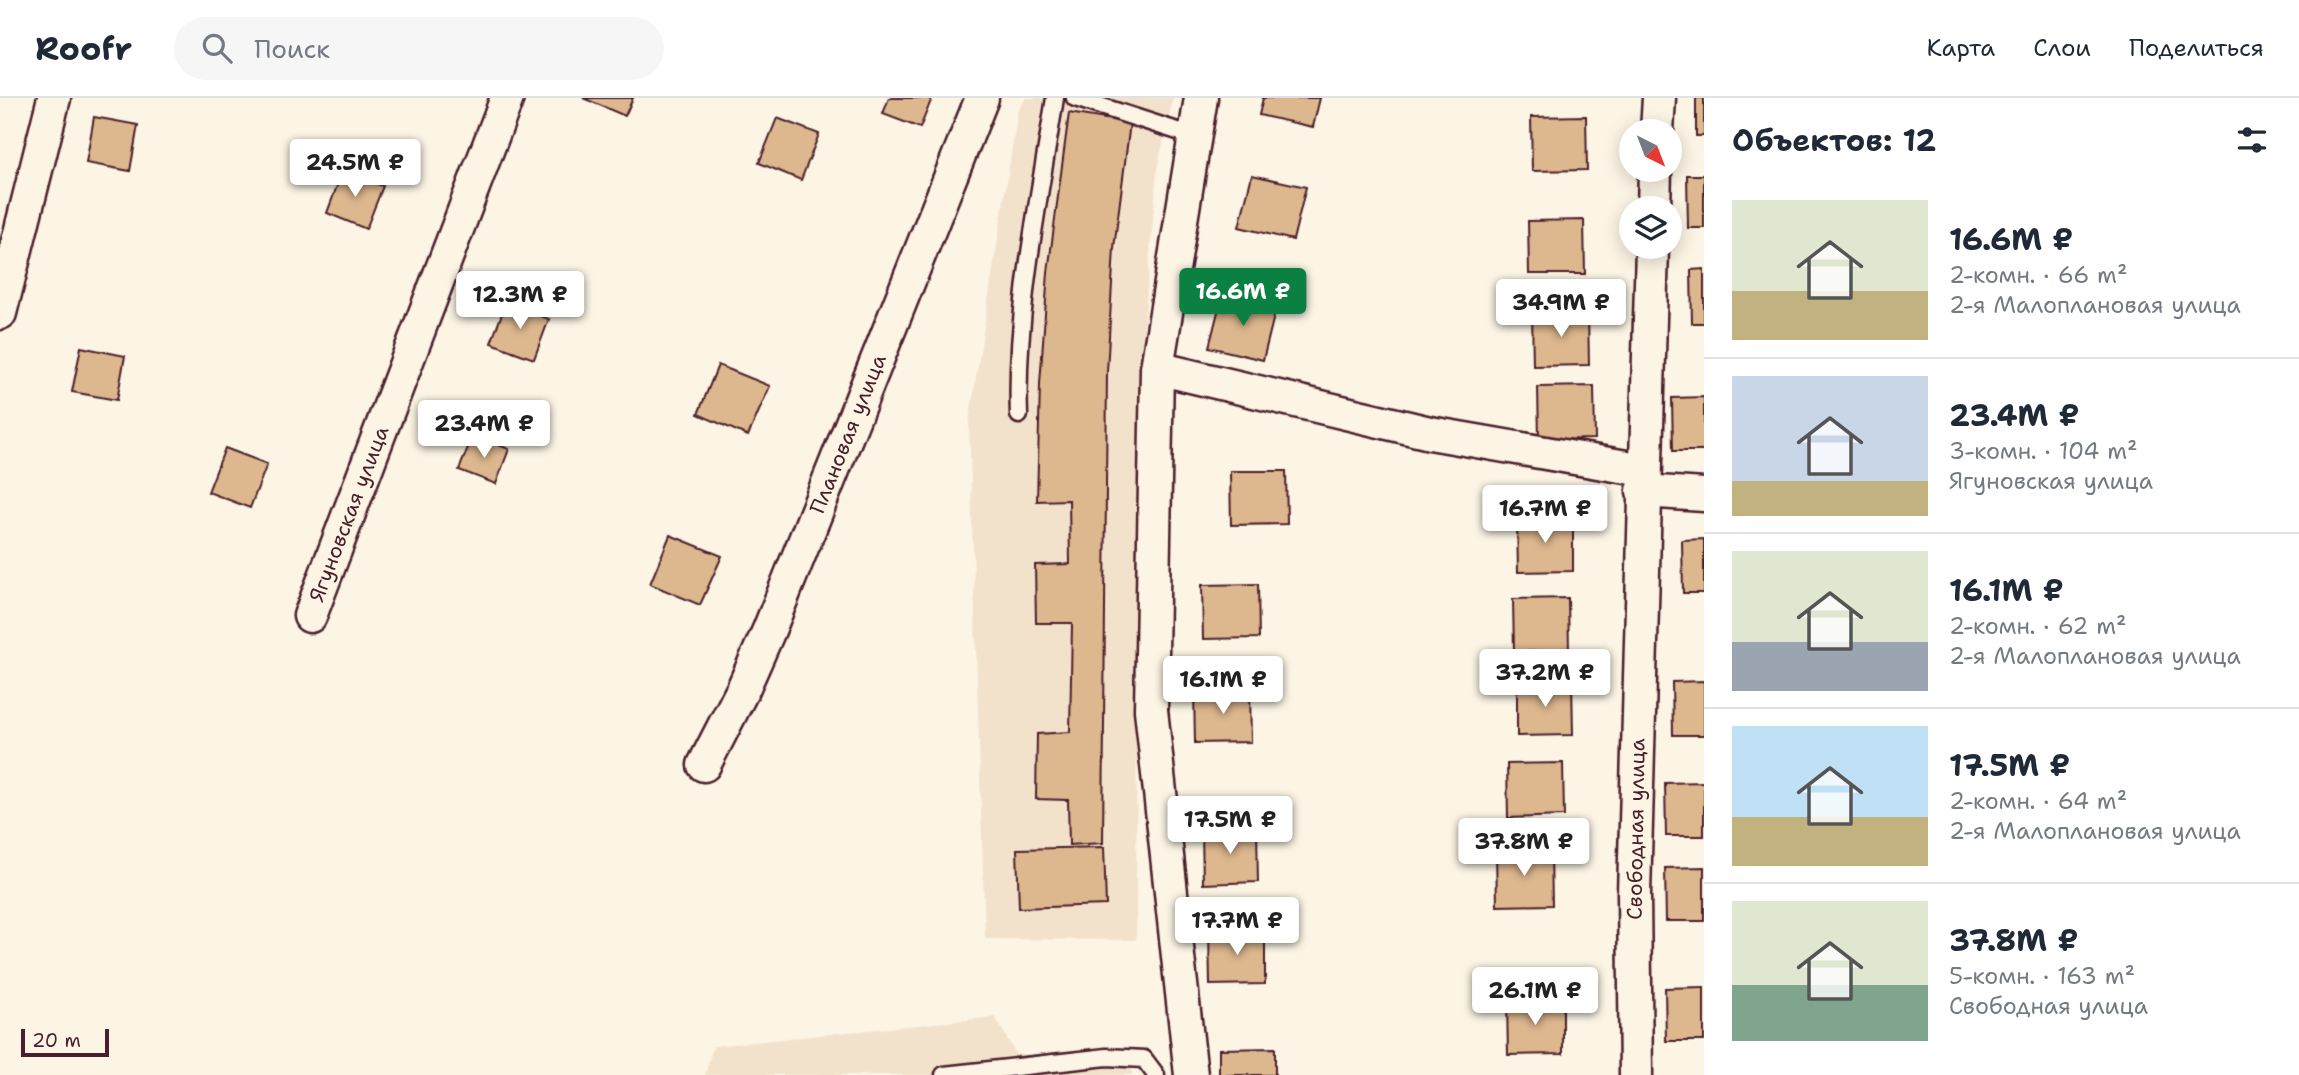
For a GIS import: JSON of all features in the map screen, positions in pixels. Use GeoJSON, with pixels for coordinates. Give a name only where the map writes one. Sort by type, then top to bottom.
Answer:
{"type":"FeatureCollection","features":[{"type":"Feature","properties":{"kind":"street"},"geometry":{"type":"LineString","coordinates":[[0,313],[54,98]]}},
{"type":"Feature","properties":{"kind":"street","name":"Ягуновская улица"},"geometry":{"type":"LineString","coordinates":[[310,616],[507,98]]}},
{"type":"Feature","properties":{"kind":"street","name":"Плановая улица"},"geometry":{"type":"LineString","coordinates":[[704,765],[743,689],[769,629],[982,98]]}},
{"type":"Feature","properties":{"kind":"street"},"geometry":{"type":"LineString","coordinates":[[1191,1075],[1151,710],[1157,368],[1201,98]]}},
{"type":"Feature","properties":{"kind":"street"},"geometry":{"type":"LineString","coordinates":[[1658,119],[1659,98]]}},
{"type":"Feature","properties":{"kind":"street","name":"Свободная улица"},"geometry":{"type":"LineString","coordinates":[[1636,1075],[1634,894],[1652,259]]}},
{"type":"Feature","properties":{"kind":"street"},"geometry":{"type":"LineString","coordinates":[[1157,368],[1704,495]]}},
{"type":"Feature","properties":{"kind":"lane"},"geometry":{"type":"LineString","coordinates":[[1019,415],[1018,379],[1032,245],[1055,98]]}},
{"type":"Feature","properties":{"kind":"lane"},"geometry":{"type":"LineString","coordinates":[[1075,98],[1193,136]]}},
{"type":"Feature","properties":{"kind":"lane"},"geometry":{"type":"LineString","coordinates":[[944,1075],[1107,1057],[1144,1059],[1156,1075]]}},
{"type":"Feature","properties":{"kind":"shaded area"},"geometry":{"type":"Polygon","coordinates":[[[1026,98],[1173,98],[1157,170],[1138,401],[1136,940],[985,939],[969,422],[1018,110],[1026,98]]]}},
{"type":"Feature","properties":{"kind":"shaded area"},"geometry":{"type":"Polygon","coordinates":[[[995,1017],[1016,1054],[1130,1064],[1132,1075],[705,1075],[713,1046],[995,1017]]]}},
{"type":"Feature","properties":{"kind":"building"},"geometry":{"type":"Polygon","coordinates":[[[583,98],[633,98],[625,116],[583,98]]]}},
{"type":"Feature","properties":{"kind":"building"},"geometry":{"type":"Polygon","coordinates":[[[889,98],[932,98],[920,128],[883,114],[889,98]]]}},
{"type":"Feature","properties":{"kind":"building"},"geometry":{"type":"Polygon","coordinates":[[[1263,98],[1320,98],[1313,127],[1259,115],[1263,98]]]}},
{"type":"Feature","properties":{"kind":"building"},"geometry":{"type":"Polygon","coordinates":[[[1696,98],[1704,98],[1704,136],[1696,136],[1696,98]]]}},
{"type":"Feature","properties":{"kind":"building"},"geometry":{"type":"Polygon","coordinates":[[[1069,113],[1130,123],[1114,248],[1107,372],[1103,843],[1069,845],[1068,800],[1036,799],[1037,734],[1070,732],[1072,623],[1036,623],[1035,565],[1070,564],[1069,500],[1037,501],[1040,384],[1048,272],[1069,113]]]}},
{"type":"Feature","properties":{"kind":"building"},"geometry":{"type":"Polygon","coordinates":[[[1586,116],[1587,170],[1532,171],[1531,117],[1586,116]]]}},
{"type":"Feature","properties":{"kind":"building"},"geometry":{"type":"Polygon","coordinates":[[[94,117],[138,125],[130,171],[86,163],[94,117]]]}},
{"type":"Feature","properties":{"kind":"building"},"geometry":{"type":"Polygon","coordinates":[[[777,118],[819,134],[801,180],[759,163],[777,118]]]}},
{"type":"Feature","properties":{"kind":"building"},"geometry":{"type":"Polygon","coordinates":[[[343,170],[383,186],[366,229],[327,213],[343,170]]]}},
{"type":"Feature","properties":{"kind":"building"},"geometry":{"type":"Polygon","coordinates":[[[1252,175],[1306,187],[1293,240],[1239,227],[1252,175]]]}},
{"type":"Feature","properties":{"kind":"building"},"geometry":{"type":"Polygon","coordinates":[[[1687,175],[1704,175],[1704,228],[1688,228],[1687,175]]]}},
{"type":"Feature","properties":{"kind":"building"},"geometry":{"type":"Polygon","coordinates":[[[1584,220],[1585,274],[1529,274],[1528,221],[1584,220]]]}},
{"type":"Feature","properties":{"kind":"building"},"geometry":{"type":"Polygon","coordinates":[[[1704,269],[1704,323],[1692,323],[1691,270],[1704,269]]]}},
{"type":"Feature","properties":{"kind":"building"},"geometry":{"type":"Polygon","coordinates":[[[1222,296],[1276,308],[1263,360],[1209,347],[1222,296]]]}},
{"type":"Feature","properties":{"kind":"building"},"geometry":{"type":"Polygon","coordinates":[[[506,303],[549,319],[534,359],[491,343],[506,303]]]}},
{"type":"Feature","properties":{"kind":"building"},"geometry":{"type":"Polygon","coordinates":[[[1588,311],[1589,365],[1533,366],[1532,312],[1588,311]]]}},
{"type":"Feature","properties":{"kind":"building"},"geometry":{"type":"Polygon","coordinates":[[[81,347],[125,356],[117,400],[72,392],[81,347]]]}},
{"type":"Feature","properties":{"kind":"building"},"geometry":{"type":"Polygon","coordinates":[[[718,365],[770,386],[748,436],[698,414],[718,365]]]}},
{"type":"Feature","properties":{"kind":"building"},"geometry":{"type":"Polygon","coordinates":[[[1594,386],[1595,439],[1539,440],[1538,387],[1594,386]]]}},
{"type":"Feature","properties":{"kind":"building"},"geometry":{"type":"Polygon","coordinates":[[[1704,397],[1704,451],[1673,451],[1672,398],[1704,397]]]}},
{"type":"Feature","properties":{"kind":"building"},"geometry":{"type":"Polygon","coordinates":[[[473,435],[509,449],[496,484],[459,470],[473,435]]]}},
{"type":"Feature","properties":{"kind":"building"},"geometry":{"type":"Polygon","coordinates":[[[225,448],[267,464],[250,508],[208,492],[225,448]]]}},
{"type":"Feature","properties":{"kind":"building"},"geometry":{"type":"Polygon","coordinates":[[[1230,471],[1286,471],[1287,524],[1231,525],[1230,471]]]}},
{"type":"Feature","properties":{"kind":"building"},"geometry":{"type":"Polygon","coordinates":[[[1573,518],[1573,571],[1518,572],[1517,519],[1573,518]]]}},
{"type":"Feature","properties":{"kind":"building"},"geometry":{"type":"Polygon","coordinates":[[[670,535],[722,556],[700,605],[650,584],[670,535]]]}},
{"type":"Feature","properties":{"kind":"building"},"geometry":{"type":"Polygon","coordinates":[[[1704,539],[1704,593],[1683,593],[1682,540],[1704,539]]]}},
{"type":"Feature","properties":{"kind":"building"},"geometry":{"type":"Polygon","coordinates":[[[1258,584],[1259,638],[1203,639],[1202,585],[1258,584]]]}},
{"type":"Feature","properties":{"kind":"building"},"geometry":{"type":"Polygon","coordinates":[[[1568,598],[1569,651],[1514,652],[1513,599],[1568,598]]]}},
{"type":"Feature","properties":{"kind":"building"},"geometry":{"type":"Polygon","coordinates":[[[1572,681],[1573,735],[1517,736],[1517,682],[1572,681]]]}},
{"type":"Feature","properties":{"kind":"building"},"geometry":{"type":"Polygon","coordinates":[[[1704,681],[1704,735],[1673,735],[1672,682],[1704,681]]]}},
{"type":"Feature","properties":{"kind":"building"},"geometry":{"type":"Polygon","coordinates":[[[1250,689],[1251,742],[1195,743],[1194,690],[1250,689]]]}},
{"type":"Feature","properties":{"kind":"building"},"geometry":{"type":"Polygon","coordinates":[[[1563,763],[1564,816],[1508,818],[1507,764],[1563,763]]]}},
{"type":"Feature","properties":{"kind":"building"},"geometry":{"type":"Polygon","coordinates":[[[1704,782],[1704,836],[1666,836],[1665,783],[1704,782]]]}},
{"type":"Feature","properties":{"kind":"building"},"geometry":{"type":"Polygon","coordinates":[[[1257,829],[1258,882],[1203,884],[1202,830],[1257,829]]]}},
{"type":"Feature","properties":{"kind":"building"},"geometry":{"type":"Polygon","coordinates":[[[1104,847],[1106,905],[1019,908],[1017,849],[1104,847]]]}},
{"type":"Feature","properties":{"kind":"building"},"geometry":{"type":"Polygon","coordinates":[[[1551,851],[1552,905],[1497,906],[1496,852],[1551,851]]]}},
{"type":"Feature","properties":{"kind":"building"},"geometry":{"type":"Polygon","coordinates":[[[1704,867],[1704,921],[1666,921],[1665,868],[1704,867]]]}},
{"type":"Feature","properties":{"kind":"building"},"geometry":{"type":"Polygon","coordinates":[[[1265,930],[1265,984],[1210,985],[1209,931],[1265,930]]]}},
{"type":"Feature","properties":{"kind":"building"},"geometry":{"type":"Polygon","coordinates":[[[1704,987],[1704,1041],[1666,1041],[1665,988],[1704,987]]]}},
{"type":"Feature","properties":{"kind":"building"},"geometry":{"type":"Polygon","coordinates":[[[1563,1000],[1563,1054],[1508,1055],[1507,1001],[1563,1000]]]}},
{"type":"Feature","properties":{"kind":"building"},"geometry":{"type":"Polygon","coordinates":[[[1275,1048],[1275,1075],[1219,1075],[1219,1049],[1275,1048]]]}}]}
